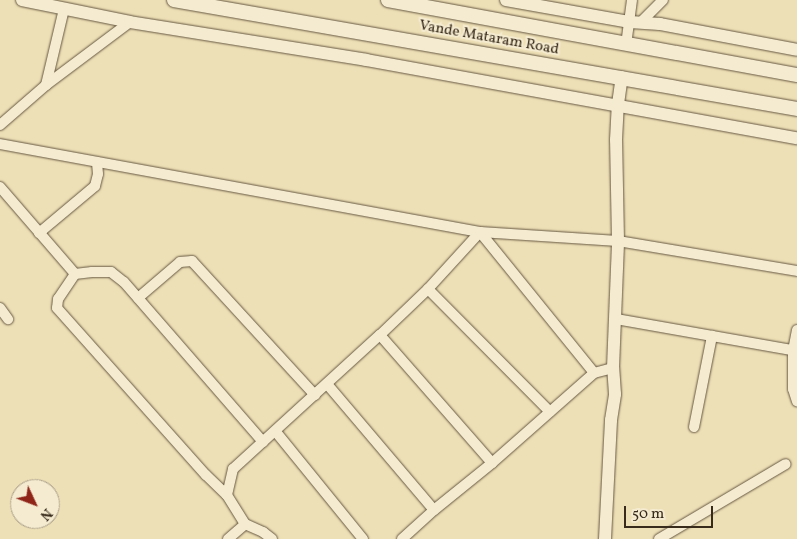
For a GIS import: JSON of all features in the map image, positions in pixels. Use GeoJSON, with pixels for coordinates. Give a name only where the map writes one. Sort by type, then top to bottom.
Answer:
{"type":"FeatureCollection","features":[{"type":"Feature","properties":{"kind":"main road","name":"Vande Mataram Road"},"geometry":{"type":"LineString","coordinates":[[174,0],[797,109]]}},
{"type":"Feature","properties":{"kind":"main road","name":"Vande Mataram Road"},"geometry":{"type":"LineString","coordinates":[[388,0],[626,45],[797,74]]}},
{"type":"Feature","properties":{"kind":"street"},"geometry":{"type":"LineString","coordinates":[[22,0],[130,22],[366,60],[618,104],[797,138]]}},
{"type":"Feature","properties":{"kind":"street"},"geometry":{"type":"LineString","coordinates":[[506,0],[636,22],[660,24],[797,50]]}},
{"type":"Feature","properties":{"kind":"street"},"geometry":{"type":"LineString","coordinates":[[632,0],[636,22]]}},
{"type":"Feature","properties":{"kind":"street"},"geometry":{"type":"LineString","coordinates":[[626,45],[636,22],[664,0]]}},
{"type":"Feature","properties":{"kind":"street"},"geometry":{"type":"LineString","coordinates":[[46,86],[64,9]]}},
{"type":"Feature","properties":{"kind":"street"},"geometry":{"type":"LineString","coordinates":[[0,126],[46,86],[130,22]]}},
{"type":"Feature","properties":{"kind":"street"},"geometry":{"type":"LineString","coordinates":[[605,539],[611,420],[615,394],[613,368],[618,241],[618,104],[622,77]]}},
{"type":"Feature","properties":{"kind":"street"},"geometry":{"type":"LineString","coordinates":[[0,144],[480,232],[618,241],[797,271]]}},
{"type":"Feature","properties":{"kind":"street"},"geometry":{"type":"LineString","coordinates":[[39,233],[95,186],[98,174],[97,162]]}},
{"type":"Feature","properties":{"kind":"street"},"geometry":{"type":"LineString","coordinates":[[0,187],[75,274]]}},
{"type":"Feature","properties":{"kind":"street"},"geometry":{"type":"LineString","coordinates":[[227,495],[233,469],[276,432],[428,289],[480,232]]}},
{"type":"Feature","properties":{"kind":"street"},"geometry":{"type":"LineString","coordinates":[[480,232],[594,373]]}},
{"type":"Feature","properties":{"kind":"street"},"geometry":{"type":"LineString","coordinates":[[138,298],[180,262],[192,262],[316,395]]}},
{"type":"Feature","properties":{"kind":"street"},"geometry":{"type":"LineString","coordinates":[[263,442],[124,282],[111,272],[75,274],[58,299],[57,308],[206,475],[227,495],[245,524],[263,532],[272,539]]}},
{"type":"Feature","properties":{"kind":"street"},"geometry":{"type":"LineString","coordinates":[[428,289],[550,412]]}},
{"type":"Feature","properties":{"kind":"street"},"geometry":{"type":"LineString","coordinates":[[0,308],[8,318]]}},
{"type":"Feature","properties":{"kind":"street"},"geometry":{"type":"LineString","coordinates":[[616,319],[795,351]]}},
{"type":"Feature","properties":{"kind":"street"},"geometry":{"type":"LineString","coordinates":[[797,330],[793,389],[797,401]]}},
{"type":"Feature","properties":{"kind":"street"},"geometry":{"type":"LineString","coordinates":[[380,335],[492,464]]}},
{"type":"Feature","properties":{"kind":"street"},"geometry":{"type":"LineString","coordinates":[[694,426],[712,336]]}},
{"type":"Feature","properties":{"kind":"street"},"geometry":{"type":"LineString","coordinates":[[402,539],[434,510],[492,464],[594,373],[613,368]]}},
{"type":"Feature","properties":{"kind":"street"},"geometry":{"type":"LineString","coordinates":[[327,384],[434,510]]}},
{"type":"Feature","properties":{"kind":"street"},"geometry":{"type":"LineString","coordinates":[[276,432],[363,539]]}},
{"type":"Feature","properties":{"kind":"street"},"geometry":{"type":"LineString","coordinates":[[659,539],[786,464]]}},
{"type":"Feature","properties":{"kind":"street"},"geometry":{"type":"LineString","coordinates":[[228,539],[245,524]]}}]}
